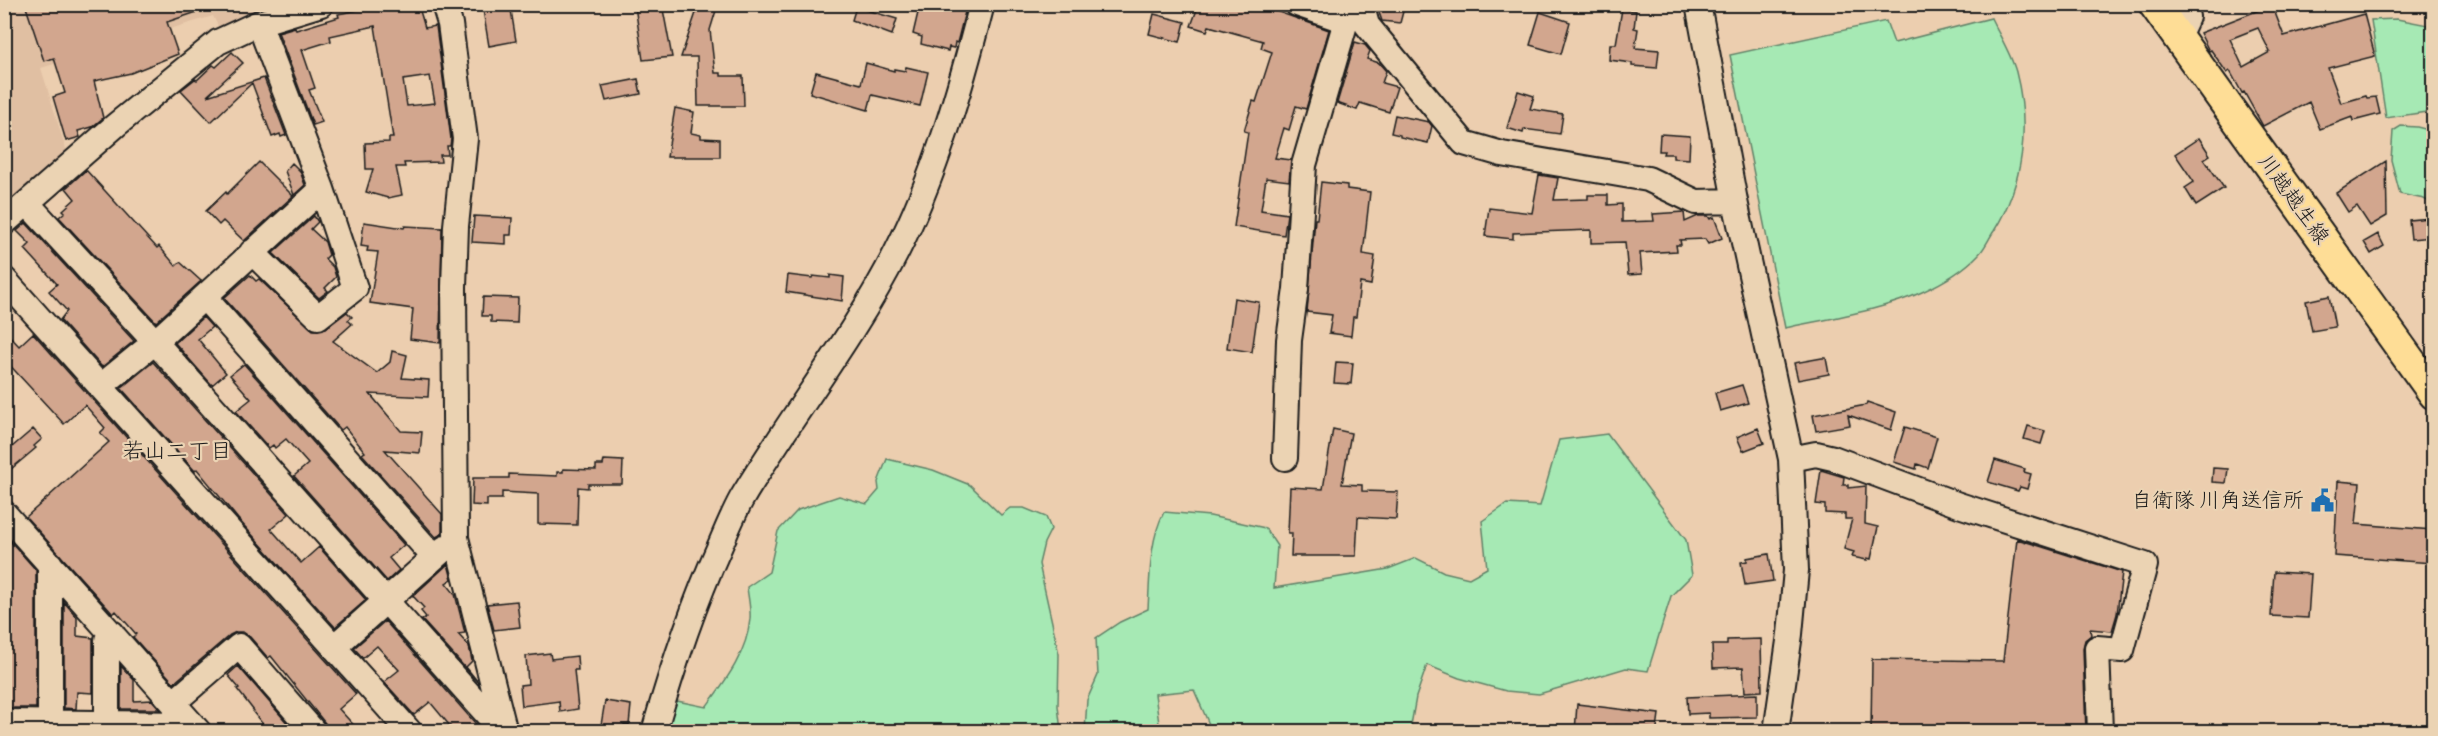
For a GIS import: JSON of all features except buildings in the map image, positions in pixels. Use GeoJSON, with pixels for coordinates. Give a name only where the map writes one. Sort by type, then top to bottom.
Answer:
{"type":"FeatureCollection","features":[{"type":"Feature","properties":{"kind":"main road","name":"川越越生線"},"geometry":{"type":"LineString","coordinates":[[2154,4],[2433,394]]}},
{"type":"Feature","properties":{"kind":"street"},"geometry":{"type":"LineString","coordinates":[[4,223],[181,70],[218,42],[259,23],[321,4]]}},
{"type":"Feature","properties":{"kind":"street"},"geometry":{"type":"LineString","coordinates":[[444,4],[450,24],[465,139],[456,226],[454,299],[456,538],[504,732]]}},
{"type":"Feature","properties":{"kind":"street"},"geometry":{"type":"LineString","coordinates":[[654,732],[677,652],[706,576],[740,501],[844,340],[895,255],[925,191],[959,94],[982,4]]}},
{"type":"Feature","properties":{"kind":"street"},"geometry":{"type":"LineString","coordinates":[[1297,4],[1356,11],[1464,143],[1502,154],[1648,179],[1696,202],[1735,201]]}},
{"type":"Feature","properties":{"kind":"street"},"geometry":{"type":"LineString","coordinates":[[1698,4],[1735,201],[1791,459],[1796,570],[1790,634],[1776,732]]}},
{"type":"Feature","properties":{"kind":"street"},"geometry":{"type":"LineString","coordinates":[[2177,39],[2187,17],[2184,4]]}},
{"type":"Feature","properties":{"kind":"street"},"geometry":{"type":"LineString","coordinates":[[1285,458],[1289,340],[1296,289],[1304,165],[1356,11]]}},
{"type":"Feature","properties":{"kind":"street"},"geometry":{"type":"LineString","coordinates":[[252,252],[318,317],[355,288],[322,189],[259,23]]}},
{"type":"Feature","properties":{"kind":"street"},"geometry":{"type":"LineString","coordinates":[[101,386],[154,342],[322,189]]}},
{"type":"Feature","properties":{"kind":"street"},"geometry":{"type":"LineString","coordinates":[[27,203],[504,732]]}},
{"type":"Feature","properties":{"kind":"street"},"geometry":{"type":"LineString","coordinates":[[4,279],[410,732]]}},
{"type":"Feature","properties":{"kind":"street"},"geometry":{"type":"LineString","coordinates":[[204,297],[434,557]]}},
{"type":"Feature","properties":{"kind":"street"},"geometry":{"type":"LineString","coordinates":[[1791,459],[1816,454],[1833,458],[1959,505],[2145,565],[2122,650],[2097,648],[2100,732]]}},
{"type":"Feature","properties":{"kind":"street"},"geometry":{"type":"LineString","coordinates":[[4,513],[196,728]]}},
{"type":"Feature","properties":{"kind":"street"},"geometry":{"type":"LineString","coordinates":[[334,647],[456,538]]}},
{"type":"Feature","properties":{"kind":"street"},"geometry":{"type":"LineString","coordinates":[[50,564],[50,727]]}},
{"type":"Feature","properties":{"kind":"street"},"geometry":{"type":"LineString","coordinates":[[107,727],[107,640],[112,633]]}},
{"type":"Feature","properties":{"kind":"street"},"geometry":{"type":"LineString","coordinates":[[173,703],[239,646],[314,732]]}},
{"type":"Feature","properties":{"kind":"street"},"geometry":{"type":"LineString","coordinates":[[4,722],[50,727],[196,728]]}},
{"type":"Feature","properties":{"kind":"shaded area"},"geometry":{"type":"Polygon","coordinates":[[[268,4],[269,10],[220,30],[213,16],[41,68],[68,156],[4,212],[4,5],[268,4]]]}},
{"type":"Feature","properties":{"kind":"green space"},"geometry":{"type":"Polygon","coordinates":[[[1991,18],[2016,72],[2023,113],[2023,134],[2022,154],[2012,194],[1983,249],[1952,276],[1907,298],[1855,313],[1785,328],[1730,55],[1886,21],[1894,43],[1991,18]]]}},
{"type":"Feature","properties":{"kind":"green space"},"geometry":{"type":"Polygon","coordinates":[[[2397,19],[2433,26],[2433,111],[2386,118],[2371,20],[2397,19]]]}},
{"type":"Feature","properties":{"kind":"green space"},"geometry":{"type":"Polygon","coordinates":[[[2401,126],[2433,131],[2433,204],[2424,199],[2400,194],[2391,160],[2393,131],[2401,126]]]}},
{"type":"Feature","properties":{"kind":"green space"},"geometry":{"type":"Polygon","coordinates":[[[1607,434],[1686,540],[1692,575],[1671,596],[1648,671],[1626,668],[1539,694],[1506,691],[1459,678],[1427,665],[1416,697],[1410,731],[1212,731],[1194,690],[1155,694],[1160,731],[1085,731],[1087,700],[1098,675],[1096,638],[1120,622],[1148,609],[1153,547],[1164,512],[1210,516],[1265,528],[1277,546],[1274,588],[1388,569],[1416,558],[1444,572],[1469,578],[1487,568],[1482,521],[1507,504],[1540,506],[1559,440],[1607,434]]]}},
{"type":"Feature","properties":{"kind":"green space"},"geometry":{"type":"Polygon","coordinates":[[[887,459],[933,470],[970,485],[1001,515],[1010,508],[1024,508],[1046,517],[1051,529],[1044,543],[1039,564],[1059,654],[1058,706],[1061,731],[664,732],[672,700],[706,707],[734,666],[748,631],[750,607],[747,587],[769,572],[778,531],[798,510],[839,496],[867,504],[879,490],[878,482],[887,459]]]}},
{"type":"Feature","properties":{"kind":"place","name":"自衛隊 川角送信所"},"geometry":{"type":"Point","coordinates":[2322,500]}},
{"type":"Feature","properties":{"kind":"district","name":"若山二丁目"},"geometry":{"type":"Point","coordinates":[177,450]}}]}
